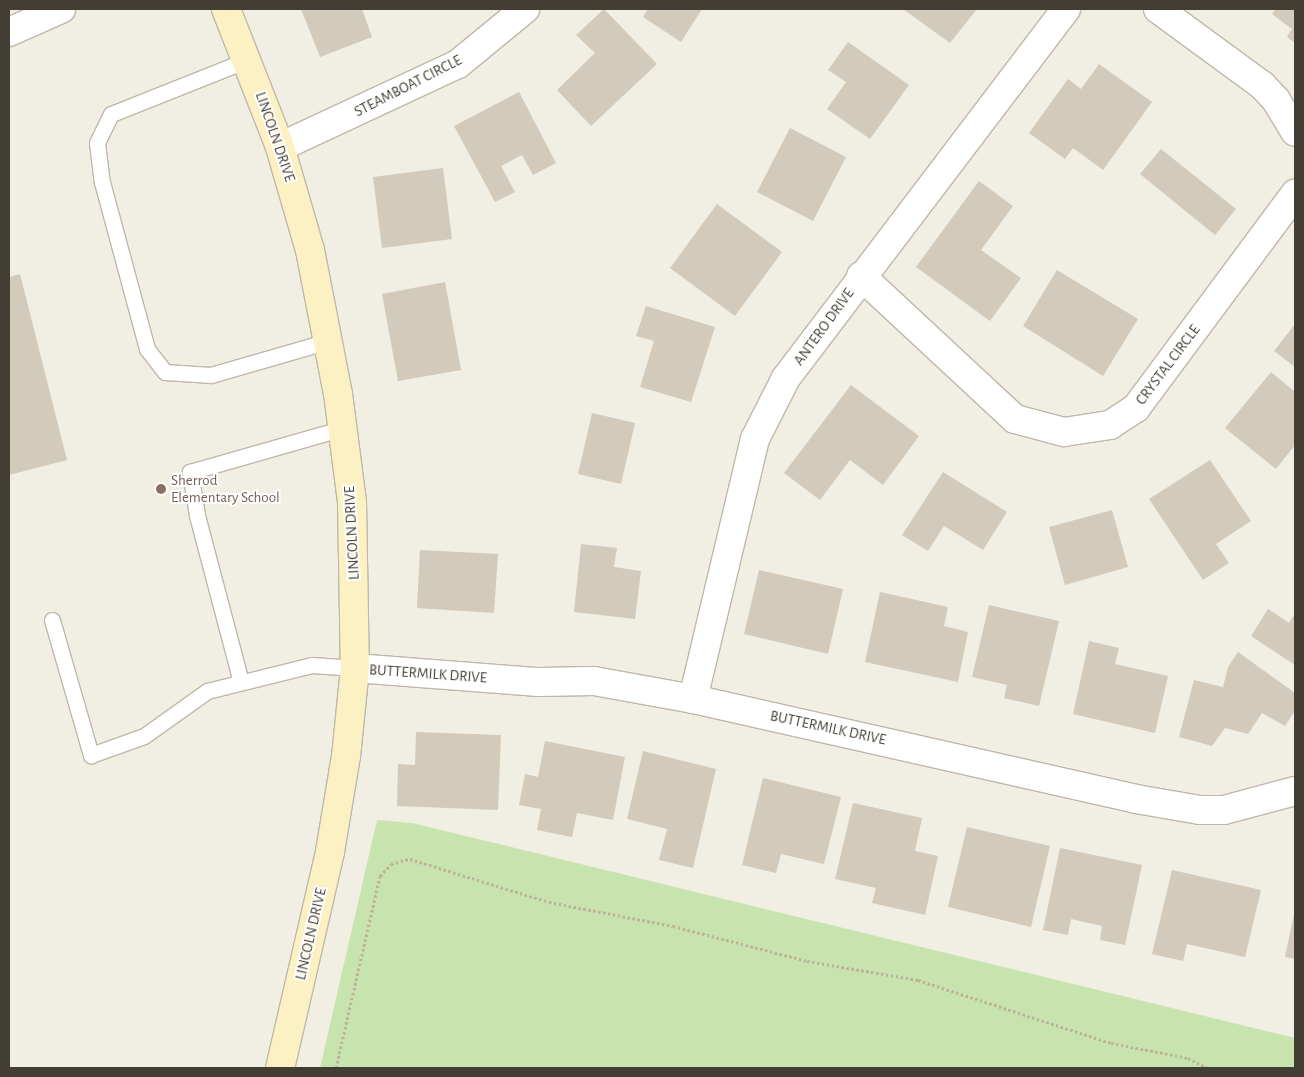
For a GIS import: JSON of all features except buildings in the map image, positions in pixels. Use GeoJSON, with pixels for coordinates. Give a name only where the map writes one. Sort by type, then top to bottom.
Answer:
{"type":"FeatureCollection","features":[{"type":"Feature","properties":{"kind":"street"},"geometry":{"type":"LineString","coordinates":[[9,32],[61,9]]}},
{"type":"Feature","properties":{"kind":"street","name":"LINCOLN DRIVE"},"geometry":{"type":"LineString","coordinates":[[226,9],[280,147],[310,250],[329,341],[343,428],[352,502],[355,668],[346,756],[330,852],[280,1068]]}},
{"type":"Feature","properties":{"kind":"street","name":"STEAMBOAT CIRCLE"},"geometry":{"type":"LineString","coordinates":[[280,147],[458,64],[525,9]]}},
{"type":"Feature","properties":{"kind":"street","name":"ANTERO DRIVE"},"geometry":{"type":"LineString","coordinates":[[693,699],[755,439],[786,378],[861,276],[1066,9]]}},
{"type":"Feature","properties":{"kind":"street"},"geometry":{"type":"LineString","coordinates":[[1158,9],[1262,85],[1276,100],[1295,132]]}},
{"type":"Feature","properties":{"kind":"street","name":"CRYSTAL CIRCLE"},"geometry":{"type":"LineString","coordinates":[[861,276],[1015,419],[1064,432],[1110,425],[1136,408],[1295,194]]}},
{"type":"Feature","properties":{"kind":"street","name":"BUTTERMILK DRIVE"},"geometry":{"type":"LineString","coordinates":[[355,668],[538,682],[594,681],[693,699],[1136,799],[1200,810],[1224,810],[1295,791]]}},
{"type":"Feature","properties":{"kind":"lane"},"geometry":{"type":"LineString","coordinates":[[247,60],[111,114],[97,143],[102,182],[147,349],[165,372],[211,375],[329,341]]}},
{"type":"Feature","properties":{"kind":"lane"},"geometry":{"type":"LineString","coordinates":[[241,682],[197,514],[190,472],[343,428]]}},
{"type":"Feature","properties":{"kind":"lane"},"geometry":{"type":"LineString","coordinates":[[52,620],[91,755],[144,736],[207,691],[312,665],[355,668]]}},
{"type":"Feature","properties":{"kind":"path"},"geometry":{"type":"LineString","coordinates":[[336,1068],[380,876],[391,864],[410,859],[549,902],[673,926],[807,961],[918,980],[1111,1042],[1188,1058],[1208,1068]]}},
{"type":"Feature","properties":{"kind":"green space"},"geometry":{"type":"Polygon","coordinates":[[[377,820],[412,823],[1295,1038],[1295,1068],[320,1068],[377,820]]]}},
{"type":"Feature","properties":{"kind":"place","name":"Sherrod Elementary School"},"geometry":{"type":"Point","coordinates":[161,489]}}]}
